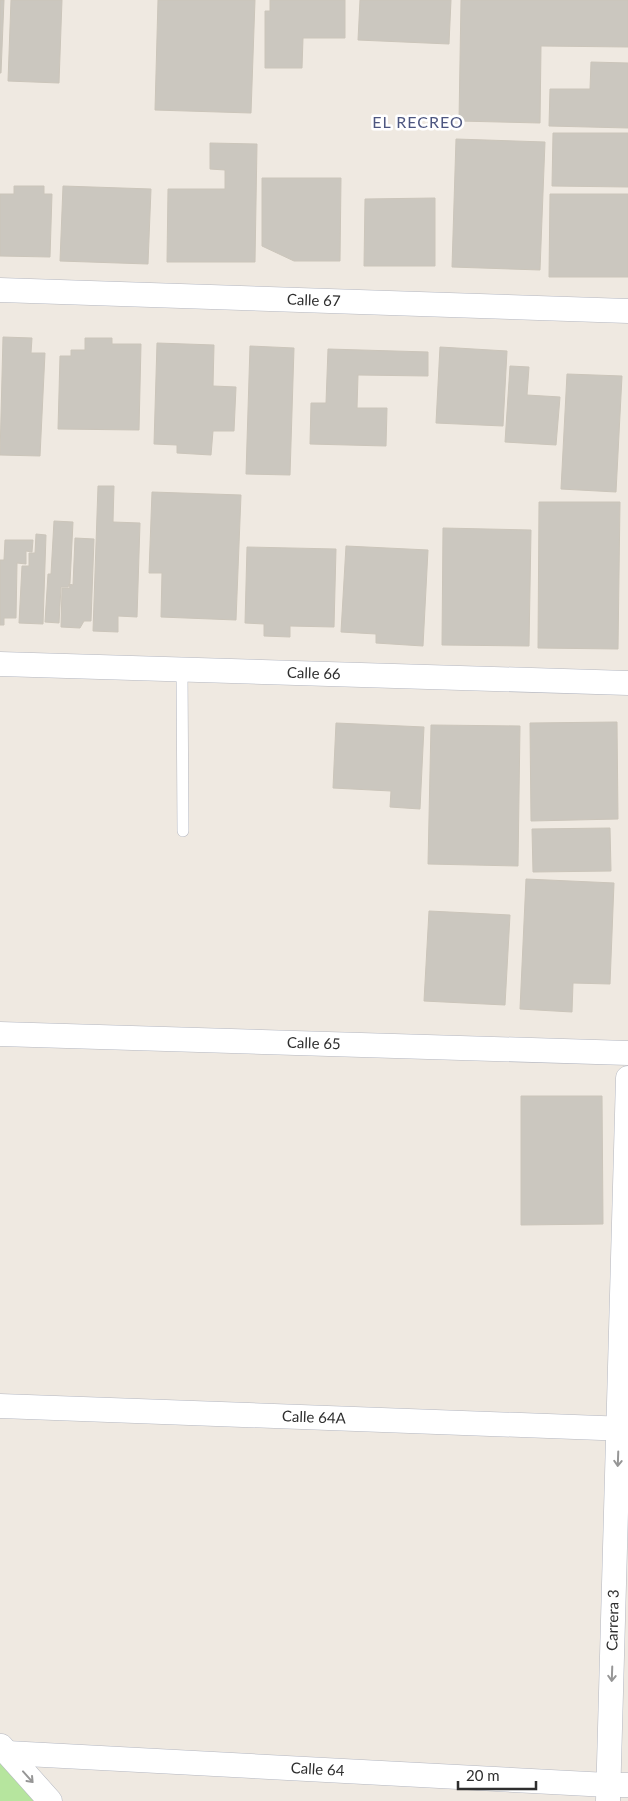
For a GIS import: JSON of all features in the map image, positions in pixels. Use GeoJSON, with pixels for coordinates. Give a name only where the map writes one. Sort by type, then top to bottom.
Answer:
{"type":"FeatureCollection","features":[{"type":"Feature","properties":{"kind":"street","name":"Calle 67"},"geometry":{"type":"LineString","coordinates":[[0,290],[628,311]]}},
{"type":"Feature","properties":{"kind":"street","name":"Calle 66"},"geometry":{"type":"LineString","coordinates":[[0,664],[628,683]]}},
{"type":"Feature","properties":{"kind":"street","name":"Calle 65"},"geometry":{"type":"LineString","coordinates":[[0,1034],[628,1053]]}},
{"type":"Feature","properties":{"kind":"street","name":"Carrera 3"},"geometry":{"type":"LineString","coordinates":[[615,1790],[624,1429],[628,1078]]}},
{"type":"Feature","properties":{"kind":"street","name":"Calle 64A"},"geometry":{"type":"LineString","coordinates":[[0,1406],[624,1429]]}},
{"type":"Feature","properties":{"kind":"street","name":"Calle 64"},"geometry":{"type":"LineString","coordinates":[[3,1749],[615,1790]]}},
{"type":"Feature","properties":{"kind":"street","name":"Calle 64"},"geometry":{"type":"LineString","coordinates":[[3,1749],[50,1801]]}},
{"type":"Feature","properties":{"kind":"lane"},"geometry":{"type":"LineString","coordinates":[[182,670],[183,831]]}},
{"type":"Feature","properties":{"kind":"green space"},"geometry":{"type":"Polygon","coordinates":[[[0,1758],[38,1801],[0,1801],[0,1758]]]}},
{"type":"Feature","properties":{"kind":"building"},"geometry":{"type":"Polygon","coordinates":[[[0,0],[4,0],[1,73],[0,73],[0,0]]]}},
{"type":"Feature","properties":{"kind":"building"},"geometry":{"type":"Polygon","coordinates":[[[11,0],[62,0],[59,83],[8,81],[11,0]]]}},
{"type":"Feature","properties":{"kind":"building"},"geometry":{"type":"Polygon","coordinates":[[[158,0],[255,0],[251,113],[155,110],[158,0]]]}},
{"type":"Feature","properties":{"kind":"building"},"geometry":{"type":"Polygon","coordinates":[[[270,0],[345,0],[345,38],[303,38],[302,68],[265,68],[265,11],[270,11],[270,0]]]}},
{"type":"Feature","properties":{"kind":"building"},"geometry":{"type":"Polygon","coordinates":[[[360,0],[451,0],[449,44],[358,40],[360,0]]]}},
{"type":"Feature","properties":{"kind":"building"},"geometry":{"type":"Polygon","coordinates":[[[461,0],[628,0],[628,47],[541,46],[540,123],[459,121],[461,0]]]}},
{"type":"Feature","properties":{"kind":"building"},"geometry":{"type":"Polygon","coordinates":[[[591,62],[628,63],[628,128],[549,126],[550,89],[590,89],[591,62]]]}},
{"type":"Feature","properties":{"kind":"building"},"geometry":{"type":"Polygon","coordinates":[[[553,133],[628,133],[628,187],[552,186],[553,133]]]}},
{"type":"Feature","properties":{"kind":"building"},"geometry":{"type":"Polygon","coordinates":[[[456,139],[545,142],[540,270],[452,267],[456,139]]]}},
{"type":"Feature","properties":{"kind":"building"},"geometry":{"type":"Polygon","coordinates":[[[210,143],[257,144],[255,262],[167,262],[168,189],[225,189],[225,170],[210,169],[210,143]]]}},
{"type":"Feature","properties":{"kind":"building"},"geometry":{"type":"Polygon","coordinates":[[[262,178],[341,178],[340,261],[294,261],[262,246],[262,178]]]}},
{"type":"Feature","properties":{"kind":"building"},"geometry":{"type":"Polygon","coordinates":[[[14,186],[44,186],[44,194],[52,194],[50,257],[0,256],[0,194],[14,194],[14,186]]]}},
{"type":"Feature","properties":{"kind":"building"},"geometry":{"type":"Polygon","coordinates":[[[63,186],[151,189],[148,264],[60,261],[63,186]]]}},
{"type":"Feature","properties":{"kind":"building"},"geometry":{"type":"Polygon","coordinates":[[[550,194],[628,194],[628,277],[549,277],[550,194]]]}},
{"type":"Feature","properties":{"kind":"building"},"geometry":{"type":"Polygon","coordinates":[[[435,198],[435,266],[364,266],[365,199],[435,198]]]}},
{"type":"Feature","properties":{"kind":"building"},"geometry":{"type":"Polygon","coordinates":[[[3,337],[32,338],[31,353],[45,353],[40,456],[0,455],[3,337]]]}},
{"type":"Feature","properties":{"kind":"building"},"geometry":{"type":"Polygon","coordinates":[[[85,338],[112,338],[112,344],[141,344],[139,430],[58,429],[60,356],[71,356],[71,350],[85,350],[85,338]]]}},
{"type":"Feature","properties":{"kind":"building"},"geometry":{"type":"Polygon","coordinates":[[[157,343],[214,345],[213,386],[236,387],[234,431],[213,431],[211,455],[177,453],[177,445],[154,444],[157,343]]]}},
{"type":"Feature","properties":{"kind":"building"},"geometry":{"type":"Polygon","coordinates":[[[250,346],[294,348],[290,475],[246,474],[250,346]]]}},
{"type":"Feature","properties":{"kind":"building"},"geometry":{"type":"Polygon","coordinates":[[[440,347],[507,351],[503,426],[436,423],[440,347]]]}},
{"type":"Feature","properties":{"kind":"building"},"geometry":{"type":"Polygon","coordinates":[[[328,349],[428,352],[428,376],[358,375],[357,408],[387,408],[386,446],[310,444],[311,403],[326,403],[328,349]]]}},
{"type":"Feature","properties":{"kind":"building"},"geometry":{"type":"Polygon","coordinates":[[[510,366],[529,367],[527,395],[560,397],[556,445],[505,442],[510,366]]]}},
{"type":"Feature","properties":{"kind":"building"},"geometry":{"type":"Polygon","coordinates":[[[567,374],[622,376],[616,492],[561,489],[567,374]]]}},
{"type":"Feature","properties":{"kind":"building"},"geometry":{"type":"Polygon","coordinates":[[[98,486],[114,486],[113,522],[140,523],[137,617],[118,616],[118,632],[93,631],[98,486]]]}},
{"type":"Feature","properties":{"kind":"building"},"geometry":{"type":"Polygon","coordinates":[[[152,492],[241,495],[236,620],[161,617],[162,573],[149,573],[152,492]]]}},
{"type":"Feature","properties":{"kind":"building"},"geometry":{"type":"Polygon","coordinates":[[[539,502],[620,502],[618,649],[538,648],[539,502]]]}},
{"type":"Feature","properties":{"kind":"building"},"geometry":{"type":"Polygon","coordinates":[[[54,521],[73,522],[70,583],[68,587],[61,587],[59,623],[45,622],[48,574],[51,574],[54,521]]]}},
{"type":"Feature","properties":{"kind":"building"},"geometry":{"type":"Polygon","coordinates":[[[443,528],[531,530],[529,646],[442,645],[443,528]]]}},
{"type":"Feature","properties":{"kind":"building"},"geometry":{"type":"Polygon","coordinates":[[[36,534],[46,535],[43,624],[19,623],[22,566],[29,566],[29,553],[35,553],[36,534]]]}},
{"type":"Feature","properties":{"kind":"building"},"geometry":{"type":"Polygon","coordinates":[[[75,538],[94,539],[91,621],[84,621],[80,628],[61,627],[62,588],[70,588],[69,584],[73,585],[75,538]]]}},
{"type":"Feature","properties":{"kind":"building"},"geometry":{"type":"Polygon","coordinates":[[[5,540],[33,540],[32,552],[26,551],[26,564],[17,563],[16,618],[4,618],[4,625],[0,625],[0,560],[4,560],[5,540]]]}},
{"type":"Feature","properties":{"kind":"building"},"geometry":{"type":"Polygon","coordinates":[[[346,546],[428,550],[423,646],[376,643],[376,634],[341,632],[346,546]]]}},
{"type":"Feature","properties":{"kind":"building"},"geometry":{"type":"Polygon","coordinates":[[[247,547],[336,549],[334,627],[290,626],[290,637],[264,636],[264,624],[245,623],[247,547]]]}},
{"type":"Feature","properties":{"kind":"building"},"geometry":{"type":"Polygon","coordinates":[[[617,722],[618,819],[531,821],[530,723],[617,722]]]}},
{"type":"Feature","properties":{"kind":"building"},"geometry":{"type":"Polygon","coordinates":[[[336,723],[424,727],[420,809],[390,807],[391,791],[333,788],[336,723]]]}},
{"type":"Feature","properties":{"kind":"building"},"geometry":{"type":"Polygon","coordinates":[[[431,725],[520,726],[518,866],[428,864],[431,725]]]}},
{"type":"Feature","properties":{"kind":"building"},"geometry":{"type":"Polygon","coordinates":[[[610,828],[611,871],[533,872],[532,829],[610,828]]]}},
{"type":"Feature","properties":{"kind":"building"},"geometry":{"type":"Polygon","coordinates":[[[526,879],[614,883],[610,984],[573,983],[572,1012],[520,1009],[526,879]]]}},
{"type":"Feature","properties":{"kind":"building"},"geometry":{"type":"Polygon","coordinates":[[[429,911],[510,915],[505,1005],[424,1001],[429,911]]]}},
{"type":"Feature","properties":{"kind":"building"},"geometry":{"type":"Polygon","coordinates":[[[521,1096],[602,1096],[603,1224],[521,1225],[521,1096]]]}},
{"type":"Feature","properties":{"kind":"district","name":"EL RECREO"},"geometry":{"type":"Point","coordinates":[418,122]}}]}
